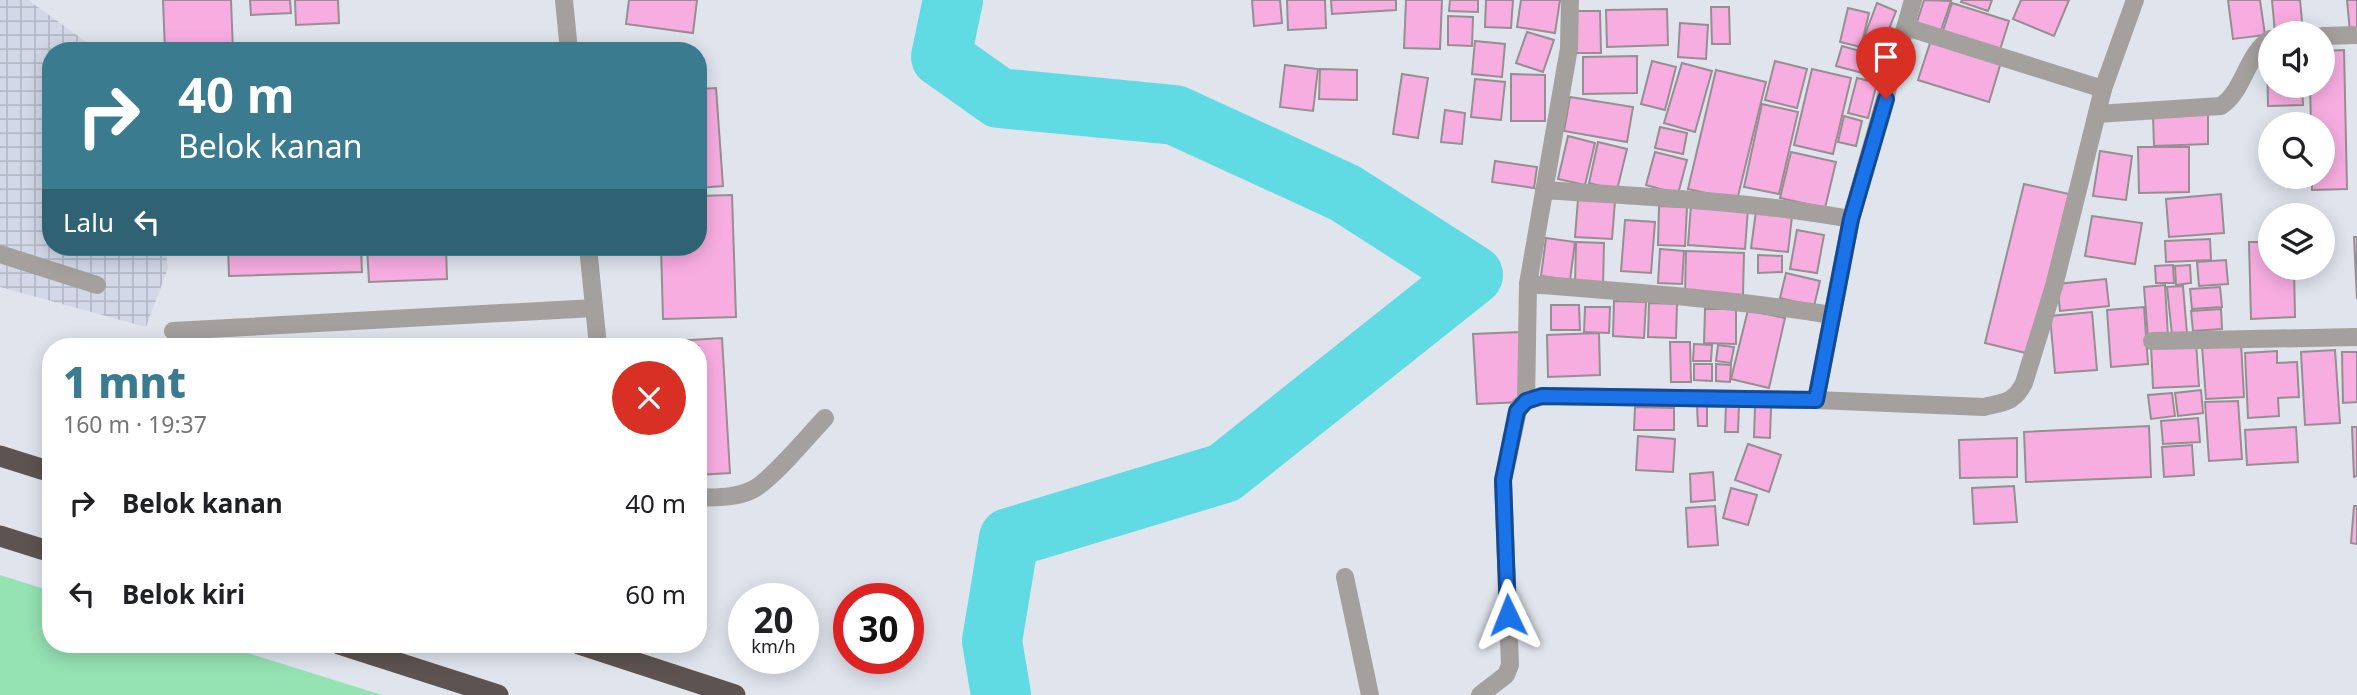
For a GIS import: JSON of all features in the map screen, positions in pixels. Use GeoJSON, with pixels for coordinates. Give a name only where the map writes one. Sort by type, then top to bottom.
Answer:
{"type":"FeatureCollection","features":[{"type":"Feature","properties":{"kind":"highway"},"geometry":{"type":"LineString","coordinates":[[0,456],[42,469]]}},
{"type":"Feature","properties":{"kind":"highway"},"geometry":{"type":"LineString","coordinates":[[0,536],[42,549]]}},
{"type":"Feature","properties":{"kind":"highway"},"geometry":{"type":"LineString","coordinates":[[366,653],[498,695]]}},
{"type":"Feature","properties":{"kind":"highway"},"geometry":{"type":"LineString","coordinates":[[607,653],[736,695]]}},
{"type":"Feature","properties":{"kind":"street"},"geometry":{"type":"LineString","coordinates":[[564,0],[568,42]]}},
{"type":"Feature","properties":{"kind":"street"},"geometry":{"type":"LineString","coordinates":[[1526,401],[1528,284],[1569,48],[1570,0]]}},
{"type":"Feature","properties":{"kind":"street"},"geometry":{"type":"LineString","coordinates":[[1816,400],[1851,219],[1913,0]]}},
{"type":"Feature","properties":{"kind":"street"},"geometry":{"type":"LineString","coordinates":[[1480,695],[1506,675],[1510,664],[1503,480],[1517,411],[1526,401],[1542,396],[1816,400],[1984,407],[2017,396],[2024,383],[2054,286],[2103,89],[2135,0]]}},
{"type":"Feature","properties":{"kind":"street"},"geometry":{"type":"LineString","coordinates":[[1906,27],[2103,89]]}},
{"type":"Feature","properties":{"kind":"street"},"geometry":{"type":"LineString","coordinates":[[2335,36],[2357,35]]}},
{"type":"Feature","properties":{"kind":"street"},"geometry":{"type":"LineString","coordinates":[[2097,114],[2221,106],[2230,99],[2258,51]]}},
{"type":"Feature","properties":{"kind":"street"},"geometry":{"type":"LineString","coordinates":[[1544,190],[1694,200],[1851,219]]}},
{"type":"Feature","properties":{"kind":"street"},"geometry":{"type":"LineString","coordinates":[[0,254],[97,285]]}},
{"type":"Feature","properties":{"kind":"street"},"geometry":{"type":"LineString","coordinates":[[589,256],[597,338]]}},
{"type":"Feature","properties":{"kind":"street"},"geometry":{"type":"LineString","coordinates":[[1528,284],[1672,295],[1832,314]]}},
{"type":"Feature","properties":{"kind":"street"},"geometry":{"type":"LineString","coordinates":[[173,331],[594,308]]}},
{"type":"Feature","properties":{"kind":"street"},"geometry":{"type":"LineString","coordinates":[[2152,341],[2357,337]]}},
{"type":"Feature","properties":{"kind":"street"},"geometry":{"type":"LineString","coordinates":[[707,498],[724,497],[752,490],[765,481],[825,418]]}},
{"type":"Feature","properties":{"kind":"street"},"geometry":{"type":"LineString","coordinates":[[1345,577],[1370,695]]}},
{"type":"Feature","properties":{"kind":"shaded area"},"geometry":{"type":"Polygon","coordinates":[[[0,0],[28,0],[86,42],[42,42],[42,256],[166,256],[168,268],[146,327],[0,287],[0,0]]]}},
{"type":"Feature","properties":{"kind":"green space"},"geometry":{"type":"Polygon","coordinates":[[[0,575],[42,588],[42,653],[248,653],[382,695],[0,695],[0,575]]]}},
{"type":"Feature","properties":{"kind":"building"},"geometry":{"type":"Polygon","coordinates":[[[163,0],[231,0],[233,42],[165,42],[163,0]]]}},
{"type":"Feature","properties":{"kind":"building"},"geometry":{"type":"Polygon","coordinates":[[[250,0],[290,0],[291,13],[251,15],[250,0]]]}},
{"type":"Feature","properties":{"kind":"building"},"geometry":{"type":"Polygon","coordinates":[[[295,0],[338,0],[339,23],[296,25],[295,0]]]}},
{"type":"Feature","properties":{"kind":"building"},"geometry":{"type":"Polygon","coordinates":[[[629,0],[697,0],[693,33],[626,24],[629,0]]]}},
{"type":"Feature","properties":{"kind":"building"},"geometry":{"type":"Polygon","coordinates":[[[1252,0],[1280,0],[1282,23],[1254,26],[1252,0]]]}},
{"type":"Feature","properties":{"kind":"building"},"geometry":{"type":"Polygon","coordinates":[[[1287,0],[1325,0],[1326,28],[1288,30],[1287,0]]]}},
{"type":"Feature","properties":{"kind":"building"},"geometry":{"type":"Polygon","coordinates":[[[1331,0],[1396,0],[1396,10],[1332,14],[1331,0]]]}},
{"type":"Feature","properties":{"kind":"building"},"geometry":{"type":"Polygon","coordinates":[[[1406,0],[1442,0],[1440,49],[1404,48],[1406,0]]]}},
{"type":"Feature","properties":{"kind":"building"},"geometry":{"type":"Polygon","coordinates":[[[1450,0],[1478,0],[1478,12],[1449,11],[1450,0]]]}},
{"type":"Feature","properties":{"kind":"building"},"geometry":{"type":"Polygon","coordinates":[[[1486,0],[1513,0],[1511,28],[1485,27],[1486,0]]]}},
{"type":"Feature","properties":{"kind":"building"},"geometry":{"type":"Polygon","coordinates":[[[1521,0],[1560,0],[1555,33],[1517,27],[1521,0]]]}},
{"type":"Feature","properties":{"kind":"building"},"geometry":{"type":"Polygon","coordinates":[[[1924,0],[1951,1],[1940,33],[1916,25],[1924,0]]]}},
{"type":"Feature","properties":{"kind":"building"},"geometry":{"type":"Polygon","coordinates":[[[1992,0],[1988,11],[1961,2],[1992,0]]]}},
{"type":"Feature","properties":{"kind":"building"},"geometry":{"type":"Polygon","coordinates":[[[2021,0],[2069,0],[2054,36],[2013,19],[2021,0]]]}},
{"type":"Feature","properties":{"kind":"building"},"geometry":{"type":"Polygon","coordinates":[[[2228,0],[2260,0],[2263,21],[2258,21],[2258,36],[2233,39],[2228,0]]]}},
{"type":"Feature","properties":{"kind":"building"},"geometry":{"type":"Polygon","coordinates":[[[2272,0],[2300,0],[2302,21],[2274,21],[2272,0]]]}},
{"type":"Feature","properties":{"kind":"building"},"geometry":{"type":"Polygon","coordinates":[[[2347,0],[2357,0],[2357,31],[2350,32],[2347,0]]]}},
{"type":"Feature","properties":{"kind":"building"},"geometry":{"type":"Polygon","coordinates":[[[1877,3],[1896,11],[1882,47],[1863,40],[1877,3]]]}},
{"type":"Feature","properties":{"kind":"building"},"geometry":{"type":"Polygon","coordinates":[[[1952,3],[2009,21],[1999,53],[1942,34],[1952,3]]]}},
{"type":"Feature","properties":{"kind":"building"},"geometry":{"type":"Polygon","coordinates":[[[1711,7],[1729,7],[1730,44],[1712,44],[1711,7]]]}},
{"type":"Feature","properties":{"kind":"building"},"geometry":{"type":"Polygon","coordinates":[[[1848,8],[1869,13],[1861,47],[1840,42],[1848,8]]]}},
{"type":"Feature","properties":{"kind":"building"},"geometry":{"type":"Polygon","coordinates":[[[1667,9],[1668,45],[1607,47],[1606,10],[1667,9]]]}},
{"type":"Feature","properties":{"kind":"building"},"geometry":{"type":"Polygon","coordinates":[[[1575,11],[1600,11],[1601,53],[1576,53],[1575,11]]]}},
{"type":"Feature","properties":{"kind":"building"},"geometry":{"type":"Polygon","coordinates":[[[1448,16],[1473,17],[1472,46],[1448,45],[1448,16]]]}},
{"type":"Feature","properties":{"kind":"building"},"geometry":{"type":"Polygon","coordinates":[[[1680,23],[1708,25],[1706,59],[1678,57],[1680,23]]]}},
{"type":"Feature","properties":{"kind":"building"},"geometry":{"type":"Polygon","coordinates":[[[1527,32],[1554,40],[1543,72],[1516,63],[1527,32]]]}},
{"type":"Feature","properties":{"kind":"building"},"geometry":{"type":"Polygon","coordinates":[[[1932,37],[2002,59],[1989,102],[1918,80],[1932,37]]]}},
{"type":"Feature","properties":{"kind":"building"},"geometry":{"type":"Polygon","coordinates":[[[1475,41],[1505,44],[1502,77],[1472,74],[1475,41]]]}},
{"type":"Feature","properties":{"kind":"building"},"geometry":{"type":"Polygon","coordinates":[[[1842,46],[1884,58],[1878,77],[1836,66],[1842,46]]]}},
{"type":"Feature","properties":{"kind":"building"},"geometry":{"type":"Polygon","coordinates":[[[2335,50],[2344,50],[2347,189],[2312,190],[2335,189],[2335,112],[2311,112],[2310,98],[2335,98],[2335,50]]]}},
{"type":"Feature","properties":{"kind":"building"},"geometry":{"type":"Polygon","coordinates":[[[1637,56],[1637,93],[1583,94],[1583,57],[1637,56]]]}},
{"type":"Feature","properties":{"kind":"building"},"geometry":{"type":"Polygon","coordinates":[[[1652,61],[1676,67],[1665,110],[1641,104],[1652,61]]]}},
{"type":"Feature","properties":{"kind":"building"},"geometry":{"type":"Polygon","coordinates":[[[1775,61],[1807,69],[1797,108],[1765,100],[1775,61]]]}},
{"type":"Feature","properties":{"kind":"building"},"geometry":{"type":"Polygon","coordinates":[[[1682,63],[1712,71],[1695,132],[1664,123],[1682,63]]]}},
{"type":"Feature","properties":{"kind":"building"},"geometry":{"type":"Polygon","coordinates":[[[1285,65],[1318,69],[1313,111],[1280,107],[1285,65]]]}},
{"type":"Feature","properties":{"kind":"building"},"geometry":{"type":"Polygon","coordinates":[[[1320,69],[1357,70],[1357,100],[1319,99],[1320,69]]]}},
{"type":"Feature","properties":{"kind":"building"},"geometry":{"type":"Polygon","coordinates":[[[1812,69],[1851,78],[1833,154],[1794,145],[1812,69]]]}},
{"type":"Feature","properties":{"kind":"building"},"geometry":{"type":"Polygon","coordinates":[[[1716,70],[1766,82],[1737,200],[1688,189],[1716,70]]]}},
{"type":"Feature","properties":{"kind":"building"},"geometry":{"type":"Polygon","coordinates":[[[1402,74],[1428,78],[1418,138],[1393,134],[1402,74]]]}},
{"type":"Feature","properties":{"kind":"building"},"geometry":{"type":"Polygon","coordinates":[[[1511,74],[1545,75],[1545,121],[1511,121],[1511,74]]]}},
{"type":"Feature","properties":{"kind":"building"},"geometry":{"type":"Polygon","coordinates":[[[1857,78],[1877,83],[1868,118],[1848,113],[1857,78]]]}},
{"type":"Feature","properties":{"kind":"building"},"geometry":{"type":"Polygon","coordinates":[[[1475,79],[1505,82],[1501,120],[1471,117],[1475,79]]]}},
{"type":"Feature","properties":{"kind":"building"},"geometry":{"type":"Polygon","coordinates":[[[707,88],[716,88],[723,186],[707,187],[707,88]]]}},
{"type":"Feature","properties":{"kind":"building"},"geometry":{"type":"Polygon","coordinates":[[[1570,97],[1633,107],[1627,142],[1564,131],[1570,97]]]}},
{"type":"Feature","properties":{"kind":"building"},"geometry":{"type":"Polygon","coordinates":[[[2268,98],[2303,98],[2303,105],[2268,106],[2268,98]]]}},
{"type":"Feature","properties":{"kind":"building"},"geometry":{"type":"Polygon","coordinates":[[[1762,104],[1798,112],[1779,194],[1744,187],[1762,104]]]}},
{"type":"Feature","properties":{"kind":"building"},"geometry":{"type":"Polygon","coordinates":[[[1445,110],[1465,113],[1462,144],[1441,142],[1445,110]]]}},
{"type":"Feature","properties":{"kind":"building"},"geometry":{"type":"Polygon","coordinates":[[[2208,114],[2208,144],[2154,146],[2153,116],[2208,114]]]}},
{"type":"Feature","properties":{"kind":"building"},"geometry":{"type":"Polygon","coordinates":[[[1844,116],[1862,121],[1856,146],[1838,142],[1844,116]]]}},
{"type":"Feature","properties":{"kind":"building"},"geometry":{"type":"Polygon","coordinates":[[[1660,127],[1687,133],[1683,154],[1655,148],[1660,127]]]}},
{"type":"Feature","properties":{"kind":"building"},"geometry":{"type":"Polygon","coordinates":[[[1568,136],[1595,143],[1585,185],[1558,179],[1568,136]]]}},
{"type":"Feature","properties":{"kind":"building"},"geometry":{"type":"Polygon","coordinates":[[[1598,142],[1627,149],[1617,190],[1589,183],[1598,142]]]}},
{"type":"Feature","properties":{"kind":"building"},"geometry":{"type":"Polygon","coordinates":[[[2138,147],[2189,147],[2189,192],[2139,193],[2138,147]]]}},
{"type":"Feature","properties":{"kind":"building"},"geometry":{"type":"Polygon","coordinates":[[[2100,151],[2132,156],[2126,200],[2093,196],[2100,151]]]}},
{"type":"Feature","properties":{"kind":"building"},"geometry":{"type":"Polygon","coordinates":[[[1655,152],[1687,160],[1678,194],[1646,185],[1655,152]]]}},
{"type":"Feature","properties":{"kind":"building"},"geometry":{"type":"Polygon","coordinates":[[[1791,152],[1836,162],[1825,208],[1780,198],[1791,152]]]}},
{"type":"Feature","properties":{"kind":"building"},"geometry":{"type":"Polygon","coordinates":[[[1495,161],[1537,167],[1534,188],[1492,182],[1495,161]]]}},
{"type":"Feature","properties":{"kind":"building"},"geometry":{"type":"Polygon","coordinates":[[[2024,184],[2069,194],[2030,354],[1985,343],[2024,184]]]}},
{"type":"Feature","properties":{"kind":"building"},"geometry":{"type":"Polygon","coordinates":[[[2221,194],[2224,233],[2169,237],[2166,199],[2221,194]]]}},
{"type":"Feature","properties":{"kind":"building"},"geometry":{"type":"Polygon","coordinates":[[[732,195],[736,317],[663,319],[661,256],[707,256],[707,196],[732,195]]]}},
{"type":"Feature","properties":{"kind":"building"},"geometry":{"type":"Polygon","coordinates":[[[1578,199],[1615,201],[1612,239],[1575,237],[1578,199]]]}},
{"type":"Feature","properties":{"kind":"building"},"geometry":{"type":"Polygon","coordinates":[[[1691,205],[1748,209],[1745,249],[1688,245],[1691,205]]]}},
{"type":"Feature","properties":{"kind":"building"},"geometry":{"type":"Polygon","coordinates":[[[1659,206],[1687,207],[1685,246],[1658,245],[1659,206]]]}},
{"type":"Feature","properties":{"kind":"building"},"geometry":{"type":"Polygon","coordinates":[[[1756,211],[1792,216],[1788,252],[1751,248],[1756,211]]]}},
{"type":"Feature","properties":{"kind":"building"},"geometry":{"type":"Polygon","coordinates":[[[2092,216],[2142,223],[2135,264],[2085,256],[2092,216]]]}},
{"type":"Feature","properties":{"kind":"building"},"geometry":{"type":"Polygon","coordinates":[[[1625,220],[1655,222],[1651,273],[1621,271],[1625,220]]]}},
{"type":"Feature","properties":{"kind":"building"},"geometry":{"type":"Polygon","coordinates":[[[1797,230],[1824,235],[1817,273],[1790,269],[1797,230]]]}},
{"type":"Feature","properties":{"kind":"building"},"geometry":{"type":"Polygon","coordinates":[[[2354,237],[2357,237],[2357,299],[2354,237]]]}},
{"type":"Feature","properties":{"kind":"building"},"geometry":{"type":"Polygon","coordinates":[[[1546,238],[1575,242],[1570,280],[1541,276],[1546,238]]]}},
{"type":"Feature","properties":{"kind":"building"},"geometry":{"type":"Polygon","coordinates":[[[2210,239],[2211,260],[2166,262],[2165,241],[2210,239]]]}},
{"type":"Feature","properties":{"kind":"building"},"geometry":{"type":"Polygon","coordinates":[[[1576,242],[1604,243],[1603,287],[1575,286],[1576,242]]]}},
{"type":"Feature","properties":{"kind":"building"},"geometry":{"type":"Polygon","coordinates":[[[2249,242],[2258,242],[2258,280],[2294,280],[2295,317],[2251,319],[2249,242]]]}},
{"type":"Feature","properties":{"kind":"building"},"geometry":{"type":"Polygon","coordinates":[[[1660,249],[1684,251],[1682,284],[1658,283],[1660,249]]]}},
{"type":"Feature","properties":{"kind":"building"},"geometry":{"type":"Polygon","coordinates":[[[1686,251],[1744,253],[1743,295],[1685,293],[1686,251]]]}},
{"type":"Feature","properties":{"kind":"building"},"geometry":{"type":"Polygon","coordinates":[[[1758,255],[1782,256],[1782,272],[1758,273],[1758,255]]]}},
{"type":"Feature","properties":{"kind":"building"},"geometry":{"type":"Polygon","coordinates":[[[228,256],[361,256],[362,272],[229,276],[228,256]]]}},
{"type":"Feature","properties":{"kind":"building"},"geometry":{"type":"Polygon","coordinates":[[[368,256],[446,256],[447,279],[369,282],[368,256]]]}},
{"type":"Feature","properties":{"kind":"building"},"geometry":{"type":"Polygon","coordinates":[[[2226,260],[2228,284],[2199,286],[2197,262],[2226,260]]]}},
{"type":"Feature","properties":{"kind":"building"},"geometry":{"type":"Polygon","coordinates":[[[2173,265],[2174,283],[2156,283],[2155,266],[2173,265]]]}},
{"type":"Feature","properties":{"kind":"building"},"geometry":{"type":"Polygon","coordinates":[[[2190,265],[2191,283],[2176,285],[2175,266],[2190,265]]]}},
{"type":"Feature","properties":{"kind":"building"},"geometry":{"type":"Polygon","coordinates":[[[1786,273],[1820,281],[1814,306],[1780,298],[1786,273]]]}},
{"type":"Feature","properties":{"kind":"building"},"geometry":{"type":"Polygon","coordinates":[[[2106,279],[2109,306],[2060,311],[2057,284],[2106,279]]]}},
{"type":"Feature","properties":{"kind":"building"},"geometry":{"type":"Polygon","coordinates":[[[2165,285],[2168,336],[2148,338],[2144,287],[2165,285]]]}},
{"type":"Feature","properties":{"kind":"building"},"geometry":{"type":"Polygon","coordinates":[[[2183,286],[2187,334],[2172,335],[2167,287],[2183,286]]]}},
{"type":"Feature","properties":{"kind":"building"},"geometry":{"type":"Polygon","coordinates":[[[2220,287],[2222,307],[2192,309],[2190,289],[2220,287]]]}},
{"type":"Feature","properties":{"kind":"building"},"geometry":{"type":"Polygon","coordinates":[[[1614,301],[1646,302],[1644,338],[1613,336],[1614,301]]]}},
{"type":"Feature","properties":{"kind":"building"},"geometry":{"type":"Polygon","coordinates":[[[1649,303],[1677,304],[1676,338],[1648,337],[1649,303]]]}},
{"type":"Feature","properties":{"kind":"building"},"geometry":{"type":"Polygon","coordinates":[[[1551,305],[1579,305],[1580,330],[1551,330],[1551,305]]]}},
{"type":"Feature","properties":{"kind":"building"},"geometry":{"type":"Polygon","coordinates":[[[1585,307],[1610,307],[1609,333],[1584,332],[1585,307]]]}},
{"type":"Feature","properties":{"kind":"building"},"geometry":{"type":"Polygon","coordinates":[[[2144,307],[2148,364],[2111,367],[2107,310],[2144,307]]]}},
{"type":"Feature","properties":{"kind":"building"},"geometry":{"type":"Polygon","coordinates":[[[1705,309],[1736,309],[1736,344],[1704,343],[1705,309]]]}},
{"type":"Feature","properties":{"kind":"building"},"geometry":{"type":"Polygon","coordinates":[[[2221,309],[2222,329],[2193,331],[2191,311],[2221,309]]]}},
{"type":"Feature","properties":{"kind":"building"},"geometry":{"type":"Polygon","coordinates":[[[1748,310],[1785,318],[1769,388],[1731,379],[1748,310]]]}},
{"type":"Feature","properties":{"kind":"building"},"geometry":{"type":"Polygon","coordinates":[[[2092,312],[2097,370],[2055,373],[2050,316],[2092,312]]]}},
{"type":"Feature","properties":{"kind":"building"},"geometry":{"type":"Polygon","coordinates":[[[1520,332],[1523,402],[1477,404],[1473,334],[1520,332]]]}},
{"type":"Feature","properties":{"kind":"building"},"geometry":{"type":"Polygon","coordinates":[[[1599,333],[1600,375],[1548,377],[1547,335],[1599,333]]]}},
{"type":"Feature","properties":{"kind":"building"},"geometry":{"type":"Polygon","coordinates":[[[722,338],[730,473],[707,474],[707,339],[722,338]]]}},
{"type":"Feature","properties":{"kind":"building"},"geometry":{"type":"Polygon","coordinates":[[[1670,342],[1690,342],[1691,382],[1671,382],[1670,342]]]}},
{"type":"Feature","properties":{"kind":"building"},"geometry":{"type":"Polygon","coordinates":[[[2196,343],[2199,386],[2153,388],[2151,345],[2196,343]]]}},
{"type":"Feature","properties":{"kind":"building"},"geometry":{"type":"Polygon","coordinates":[[[2241,343],[2244,397],[2206,399],[2202,346],[2241,343]]]}},
{"type":"Feature","properties":{"kind":"building"},"geometry":{"type":"Polygon","coordinates":[[[1694,344],[1712,345],[1711,361],[1693,361],[1694,344]]]}},
{"type":"Feature","properties":{"kind":"building"},"geometry":{"type":"Polygon","coordinates":[[[1718,345],[1734,347],[1731,363],[1716,361],[1718,345]]]}},
{"type":"Feature","properties":{"kind":"building"},"geometry":{"type":"Polygon","coordinates":[[[2335,350],[2340,423],[2305,425],[2301,352],[2335,350]]]}},
{"type":"Feature","properties":{"kind":"building"},"geometry":{"type":"Polygon","coordinates":[[[2277,351],[2277,363],[2297,362],[2299,397],[2278,398],[2279,416],[2248,418],[2245,353],[2277,351]]]}},
{"type":"Feature","properties":{"kind":"building"},"geometry":{"type":"Polygon","coordinates":[[[2342,352],[2357,352],[2357,402],[2343,403],[2342,352]]]}},
{"type":"Feature","properties":{"kind":"building"},"geometry":{"type":"Polygon","coordinates":[[[1694,364],[1712,364],[1712,381],[1694,380],[1694,364]]]}},
{"type":"Feature","properties":{"kind":"building"},"geometry":{"type":"Polygon","coordinates":[[[1716,364],[1731,365],[1730,382],[1716,381],[1716,364]]]}},
{"type":"Feature","properties":{"kind":"building"},"geometry":{"type":"Polygon","coordinates":[[[2201,390],[2203,413],[2178,416],[2175,393],[2201,390]]]}},
{"type":"Feature","properties":{"kind":"building"},"geometry":{"type":"Polygon","coordinates":[[[2172,393],[2175,416],[2151,419],[2148,395],[2172,393]]]}},
{"type":"Feature","properties":{"kind":"building"},"geometry":{"type":"Polygon","coordinates":[[[2238,401],[2242,459],[2209,461],[2205,402],[2238,401]]]}},
{"type":"Feature","properties":{"kind":"building"},"geometry":{"type":"Polygon","coordinates":[[[1726,405],[1739,405],[1738,432],[1725,432],[1726,405]]]}},
{"type":"Feature","properties":{"kind":"building"},"geometry":{"type":"Polygon","coordinates":[[[1697,406],[1707,406],[1707,426],[1698,426],[1697,406]]]}},
{"type":"Feature","properties":{"kind":"building"},"geometry":{"type":"Polygon","coordinates":[[[1755,406],[1771,407],[1770,438],[1754,437],[1755,406]]]}},
{"type":"Feature","properties":{"kind":"building"},"geometry":{"type":"Polygon","coordinates":[[[1635,407],[1674,408],[1674,430],[1634,430],[1635,407]]]}},
{"type":"Feature","properties":{"kind":"building"},"geometry":{"type":"Polygon","coordinates":[[[2198,418],[2200,442],[2163,444],[2161,421],[2198,418]]]}},
{"type":"Feature","properties":{"kind":"building"},"geometry":{"type":"Polygon","coordinates":[[[2149,426],[2151,477],[2026,482],[2024,432],[2149,426]]]}},
{"type":"Feature","properties":{"kind":"building"},"geometry":{"type":"Polygon","coordinates":[[[2296,427],[2298,462],[2247,465],[2245,430],[2296,427]]]}},
{"type":"Feature","properties":{"kind":"building"},"geometry":{"type":"Polygon","coordinates":[[[2352,427],[2357,427],[2357,476],[2354,477],[2352,427]]]}},
{"type":"Feature","properties":{"kind":"building"},"geometry":{"type":"Polygon","coordinates":[[[1638,436],[1675,439],[1673,472],[1636,470],[1638,436]]]}},
{"type":"Feature","properties":{"kind":"building"},"geometry":{"type":"Polygon","coordinates":[[[2017,438],[2017,477],[1960,478],[1959,440],[2017,438]]]}},
{"type":"Feature","properties":{"kind":"building"},"geometry":{"type":"Polygon","coordinates":[[[1748,444],[1781,455],[1769,492],[1735,480],[1748,444]]]}},
{"type":"Feature","properties":{"kind":"building"},"geometry":{"type":"Polygon","coordinates":[[[2192,445],[2194,475],[2164,477],[2162,447],[2192,445]]]}},
{"type":"Feature","properties":{"kind":"building"},"geometry":{"type":"Polygon","coordinates":[[[1713,472],[1715,500],[1691,502],[1690,474],[1713,472]]]}},
{"type":"Feature","properties":{"kind":"building"},"geometry":{"type":"Polygon","coordinates":[[[2014,486],[2017,522],[1974,524],[1972,488],[2014,486]]]}},
{"type":"Feature","properties":{"kind":"building"},"geometry":{"type":"Polygon","coordinates":[[[1731,488],[1757,495],[1748,525],[1723,518],[1731,488]]]}},
{"type":"Feature","properties":{"kind":"building"},"geometry":{"type":"Polygon","coordinates":[[[1715,506],[1718,545],[1688,547],[1686,508],[1715,506]]]}},
{"type":"Feature","properties":{"kind":"building"},"geometry":{"type":"Polygon","coordinates":[[[2354,506],[2357,506],[2357,544],[2351,543],[2354,506]]]}},
{"type":"Feature","properties":{"kind":"waterway"},"geometry":{"type":"LineString","coordinates":[[953,0],[941,57],[999,98],[1175,115],[1345,193],[1473,275],[1224,473],[1009,538],[992,641],[1001,695]]}},
{"type":"Feature","properties":{"kind":"route"},"geometry":{"type":"LineString","coordinates":[[1508,615],[1503,480],[1517,411],[1526,401],[1542,396],[1816,400],[1851,219],[1886,99]]}}]}
